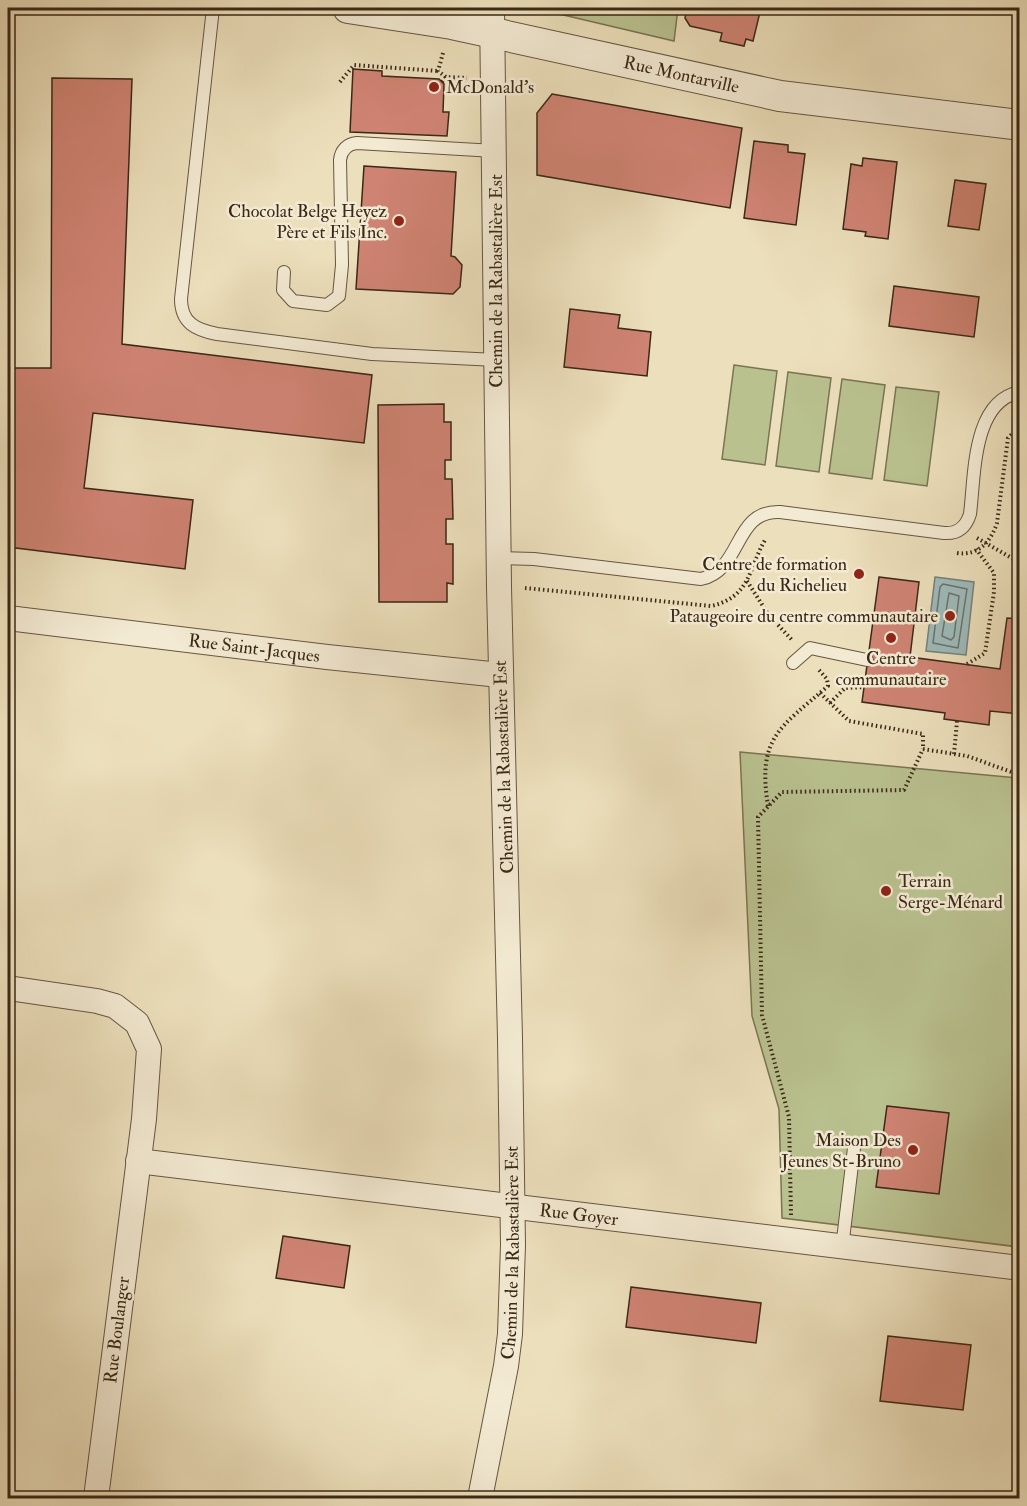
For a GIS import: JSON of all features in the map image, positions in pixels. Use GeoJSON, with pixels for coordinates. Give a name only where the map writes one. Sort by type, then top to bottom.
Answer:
{"type":"FeatureCollection","features":[{"type":"Feature","properties":{"kind":"street","name":"Rue Montarville"},"geometry":{"type":"LineString","coordinates":[[348,8],[452,24],[492,20],[780,96],[1020,124]]}},
{"type":"Feature","properties":{"kind":"street","name":"Chemin de la Rabastalière Est"},"geometry":{"type":"LineString","coordinates":[[480,1498],[501,1399],[510,1335],[512,1208],[510,1014],[498,558],[492,20]]}},
{"type":"Feature","properties":{"kind":"street","name":"Rue Saint-Jacques"},"geometry":{"type":"LineString","coordinates":[[8,618],[327,657],[500,675]]}},
{"type":"Feature","properties":{"kind":"street","name":"Rue Boulanger"},"geometry":{"type":"LineString","coordinates":[[8,988],[107,1003],[123,1011],[137,1023],[146,1040],[150,1058],[96,1498]]}},
{"type":"Feature","properties":{"kind":"street","name":"Rue Goyer"},"geometry":{"type":"LineString","coordinates":[[138,1161],[1020,1268]]}},
{"type":"Feature","properties":{"kind":"lane"},"geometry":{"type":"LineString","coordinates":[[213,8],[181,299],[183,312],[190,324],[201,331],[217,334],[372,354],[496,360]]}},
{"type":"Feature","properties":{"kind":"lane"},"geometry":{"type":"LineString","coordinates":[[284,272],[284,290],[293,301],[327,305],[339,296],[342,265],[340,160],[342,152],[348,145],[357,143],[495,151]]}},
{"type":"Feature","properties":{"kind":"lane"},"geometry":{"type":"LineString","coordinates":[[498,558],[534,559],[701,579],[715,575],[726,566],[749,524],[766,512],[944,533],[961,529],[970,514],[985,419],[999,400],[1020,392]]}},
{"type":"Feature","properties":{"kind":"lane"},"geometry":{"type":"LineString","coordinates":[[793,663],[810,648],[867,660]]}},
{"type":"Feature","properties":{"kind":"lane"},"geometry":{"type":"LineString","coordinates":[[842,1248],[854,1148]]}},
{"type":"Feature","properties":{"kind":"path"},"geometry":{"type":"LineString","coordinates":[[438,71],[442,53]]}},
{"type":"Feature","properties":{"kind":"path"},"geometry":{"type":"LineString","coordinates":[[340,82],[354,65],[438,71],[446,77],[467,78]]}},
{"type":"Feature","properties":{"kind":"path"},"geometry":{"type":"LineString","coordinates":[[441,82],[446,77]]}},
{"type":"Feature","properties":{"kind":"path"},"geometry":{"type":"LineString","coordinates":[[951,552],[962,554],[977,550],[986,544],[997,523],[1008,438],[1020,426]]}},
{"type":"Feature","properties":{"kind":"path"},"geometry":{"type":"LineString","coordinates":[[961,529],[1020,563]]}},
{"type":"Feature","properties":{"kind":"path"},"geometry":{"type":"LineString","coordinates":[[961,529],[994,573],[994,592],[985,653],[967,664]]}},
{"type":"Feature","properties":{"kind":"path"},"geometry":{"type":"LineString","coordinates":[[525,588],[711,606],[729,600],[743,588],[764,541],[769,536]]}},
{"type":"Feature","properties":{"kind":"path"},"geometry":{"type":"LineString","coordinates":[[830,703],[845,688],[864,687]]}},
{"type":"Feature","properties":{"kind":"path"},"geometry":{"type":"LineString","coordinates":[[790,1221],[793,1192],[789,1117],[762,1015],[758,817],[782,792],[904,790],[923,749],[923,734],[849,721],[820,693]]}},
{"type":"Feature","properties":{"kind":"path"},"geometry":{"type":"LineString","coordinates":[[768,806],[765,783],[767,749],[778,731],[813,700]]}},
{"type":"Feature","properties":{"kind":"path"},"geometry":{"type":"LineString","coordinates":[[954,754],[957,721]]}},
{"type":"Feature","properties":{"kind":"path"},"geometry":{"type":"LineString","coordinates":[[923,749],[967,756],[1018,775],[1020,766]]}},
{"type":"Feature","properties":{"kind":"green space"},"geometry":{"type":"Polygon","coordinates":[[[534,8],[678,8],[674,41],[534,8]]]}},
{"type":"Feature","properties":{"kind":"green space"},"geometry":{"type":"Polygon","coordinates":[[[734,365],[777,371],[765,465],[722,459],[734,365]]]}},
{"type":"Feature","properties":{"kind":"green space"},"geometry":{"type":"Polygon","coordinates":[[[788,372],[831,378],[819,472],[776,466],[788,372]]]}},
{"type":"Feature","properties":{"kind":"green space"},"geometry":{"type":"Polygon","coordinates":[[[842,379],[885,385],[872,479],[829,473],[842,379]]]}},
{"type":"Feature","properties":{"kind":"green space"},"geometry":{"type":"Polygon","coordinates":[[[896,387],[939,392],[927,486],[884,480],[896,387]]]}},
{"type":"Feature","properties":{"kind":"green space","name":"Terrain Serge-Ménard"},"geometry":{"type":"Polygon","coordinates":[[[740,752],[1019,778],[1019,1247],[782,1218],[779,1109],[752,1016],[740,752]]]}},
{"type":"Feature","properties":{"kind":"water","name":"Pataugeoire du centre communautaire"},"geometry":{"type":"Polygon","coordinates":[[[935,577],[974,582],[966,655],[926,651],[935,577]]]}},
{"type":"Feature","properties":{"kind":"building"},"geometry":{"type":"Polygon","coordinates":[[[687,8],[761,8],[753,41],[746,39],[744,46],[720,41],[722,33],[690,26],[685,18],[687,8]]]}},
{"type":"Feature","properties":{"kind":"building"},"geometry":{"type":"Polygon","coordinates":[[[970,8],[1000,8],[999,12],[970,8]]]}},
{"type":"Feature","properties":{"kind":"building"},"geometry":{"type":"Polygon","coordinates":[[[8,10],[10,10],[8,63],[8,10]]]}},
{"type":"Feature","properties":{"kind":"building"},"geometry":{"type":"Polygon","coordinates":[[[353,69],[382,71],[382,76],[439,79],[444,84],[443,112],[449,112],[447,136],[350,132],[353,69]]]}},
{"type":"Feature","properties":{"kind":"building"},"geometry":{"type":"Polygon","coordinates":[[[52,78],[132,79],[122,344],[372,375],[364,443],[93,413],[84,488],[193,500],[185,569],[8,547],[8,368],[51,368],[52,78]]]}},
{"type":"Feature","properties":{"kind":"building"},"geometry":{"type":"Polygon","coordinates":[[[552,94],[742,128],[730,208],[537,175],[537,113],[552,94]]]}},
{"type":"Feature","properties":{"kind":"building"},"geometry":{"type":"Polygon","coordinates":[[[754,141],[788,145],[788,152],[805,154],[796,225],[744,218],[754,141]]]}},
{"type":"Feature","properties":{"kind":"building"},"geometry":{"type":"Polygon","coordinates":[[[863,158],[897,162],[888,239],[865,236],[866,232],[843,229],[851,164],[862,166],[863,158]]]}},
{"type":"Feature","properties":{"kind":"building"},"geometry":{"type":"Polygon","coordinates":[[[364,166],[456,172],[451,256],[462,265],[460,287],[453,294],[356,289],[364,166]]]}},
{"type":"Feature","properties":{"kind":"building"},"geometry":{"type":"Polygon","coordinates":[[[955,180],[986,184],[979,230],[948,226],[955,180]]]}},
{"type":"Feature","properties":{"kind":"building"},"geometry":{"type":"Polygon","coordinates":[[[1020,201],[1020,240],[1013,239],[1020,201]]]}},
{"type":"Feature","properties":{"kind":"building"},"geometry":{"type":"Polygon","coordinates":[[[894,286],[979,297],[974,337],[889,326],[894,286]]]}},
{"type":"Feature","properties":{"kind":"building"},"geometry":{"type":"Polygon","coordinates":[[[570,309],[620,315],[618,328],[651,332],[647,376],[564,367],[570,309]]]}},
{"type":"Feature","properties":{"kind":"building"},"geometry":{"type":"Polygon","coordinates":[[[444,404],[444,422],[451,422],[451,460],[445,460],[445,479],[452,479],[453,519],[446,519],[446,544],[453,544],[453,584],[447,583],[447,602],[379,602],[378,405],[444,404]]]}},
{"type":"Feature","properties":{"kind":"building"},"geometry":{"type":"Polygon","coordinates":[[[1020,502],[1020,550],[1013,550],[1020,502]]]}},
{"type":"Feature","properties":{"kind":"building","name":"Centre communautaire"},"geometry":{"type":"Polygon","coordinates":[[[879,577],[919,582],[910,657],[1000,669],[1007,618],[1020,619],[1020,714],[990,711],[989,725],[944,719],[945,713],[862,702],[879,577]]]}},
{"type":"Feature","properties":{"kind":"building","name":"Maison Des Jeunes St-Bruno"},"geometry":{"type":"Polygon","coordinates":[[[887,1106],[949,1113],[939,1194],[876,1187],[887,1106]]]}},
{"type":"Feature","properties":{"kind":"building"},"geometry":{"type":"Polygon","coordinates":[[[283,1236],[350,1246],[344,1288],[276,1278],[283,1236]]]}},
{"type":"Feature","properties":{"kind":"building"},"geometry":{"type":"Polygon","coordinates":[[[631,1287],[761,1303],[756,1343],[626,1327],[631,1287]]]}},
{"type":"Feature","properties":{"kind":"building"},"geometry":{"type":"Polygon","coordinates":[[[888,1336],[971,1345],[963,1410],[880,1401],[888,1336]]]}},
{"type":"Feature","properties":{"kind":"place","name":"McDonald's"},"geometry":{"type":"Point","coordinates":[434,87]}},
{"type":"Feature","properties":{"kind":"place","name":"Chocolat Belge Heyez Père et Fils Inc."},"geometry":{"type":"Point","coordinates":[399,221]}},
{"type":"Feature","properties":{"kind":"place","name":"Centre de formation du Richelieu"},"geometry":{"type":"Point","coordinates":[859,574]}},
{"type":"Feature","properties":{"kind":"place","name":"Pataugeoire du centre communautaire"},"geometry":{"type":"Point","coordinates":[950,616]}},
{"type":"Feature","properties":{"kind":"place","name":"Centre communautaire"},"geometry":{"type":"Point","coordinates":[891,638]}},
{"type":"Feature","properties":{"kind":"place","name":"Terrain Serge-Ménard"},"geometry":{"type":"Point","coordinates":[886,891]}},
{"type":"Feature","properties":{"kind":"place","name":"Maison Des Jeunes St-Bruno"},"geometry":{"type":"Point","coordinates":[913,1150]}}]}
